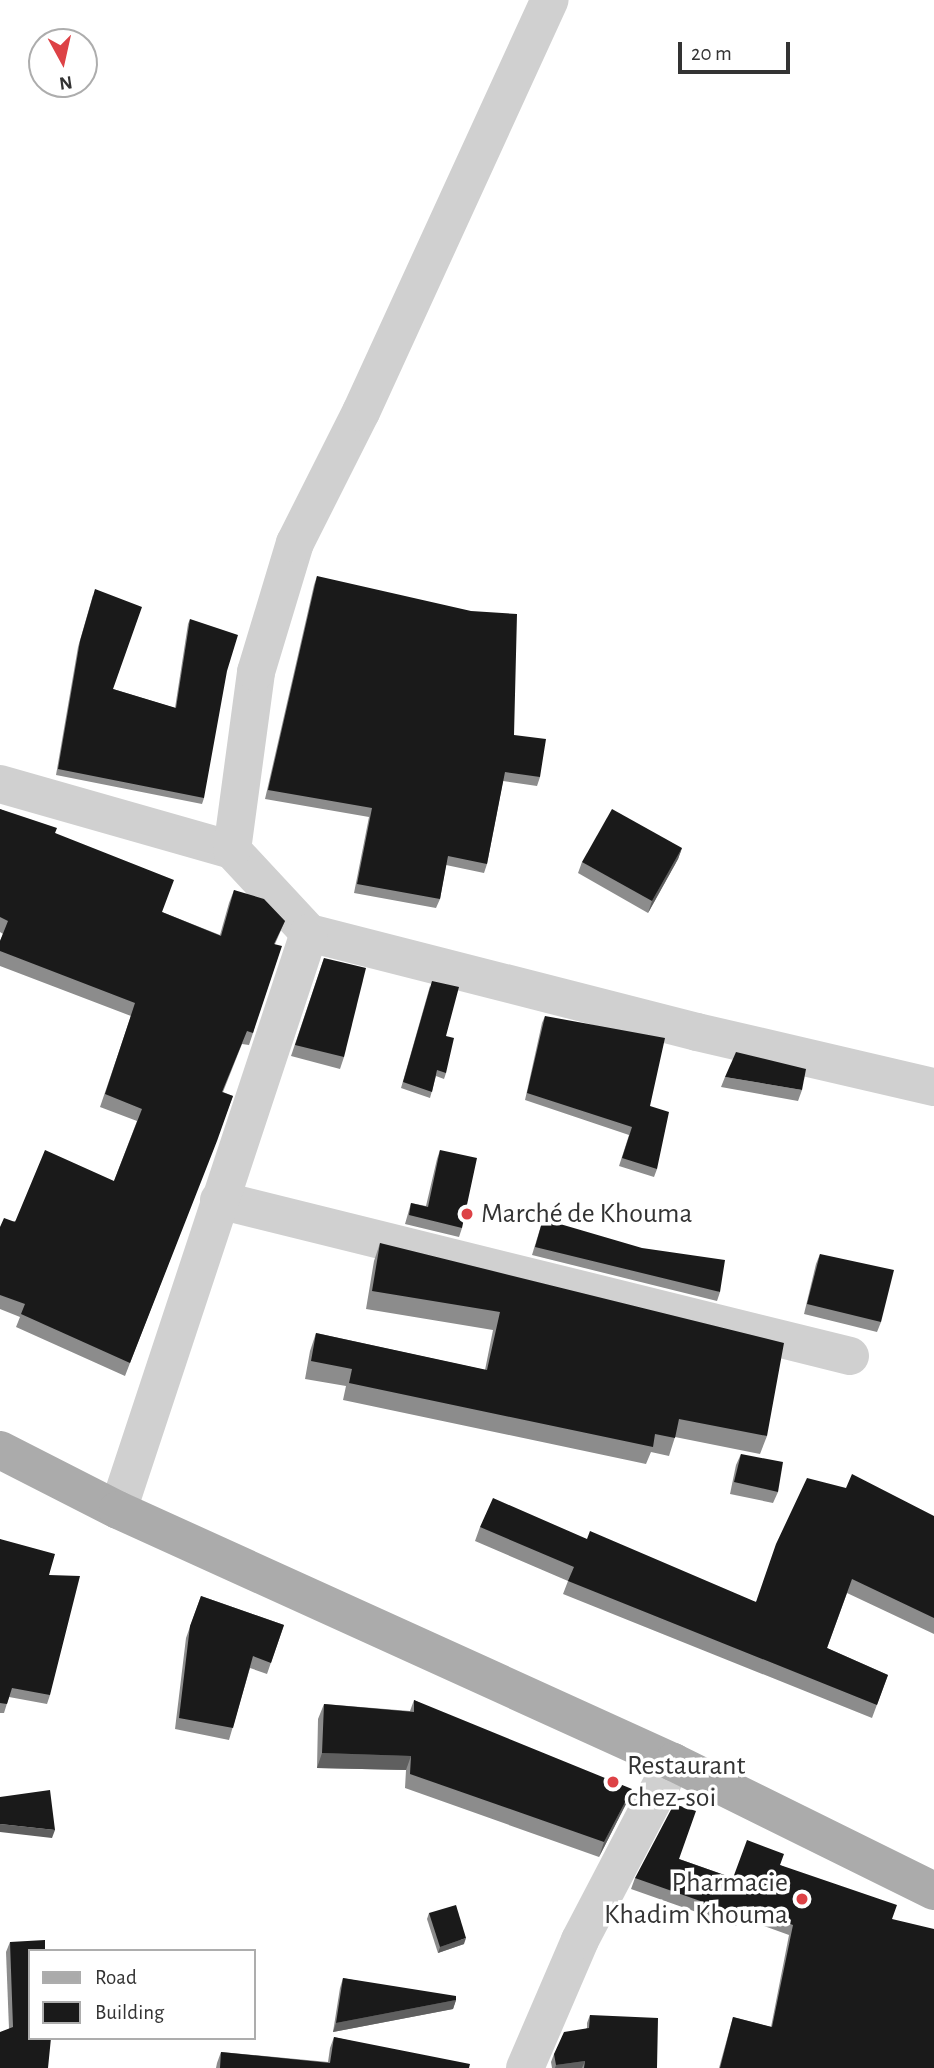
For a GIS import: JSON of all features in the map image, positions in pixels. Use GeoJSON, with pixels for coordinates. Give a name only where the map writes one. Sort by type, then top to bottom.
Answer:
{"type":"FeatureCollection","features":[{"type":"Feature","properties":{"kind":"main road"},"geometry":{"type":"LineString","coordinates":[[0,1450],[118,1510],[673,1762],[934,1891]]}},
{"type":"Feature","properties":{"kind":"street"},"geometry":{"type":"LineString","coordinates":[[232,850],[256,672],[295,544],[361,412],[550,0]]}},
{"type":"Feature","properties":{"kind":"street"},"geometry":{"type":"LineString","coordinates":[[0,784],[232,850],[309,933],[697,1032],[934,1087]]}},
{"type":"Feature","properties":{"kind":"street"},"geometry":{"type":"LineString","coordinates":[[118,1510],[309,933]]}},
{"type":"Feature","properties":{"kind":"street"},"geometry":{"type":"LineString","coordinates":[[219,1200],[850,1356]]}},
{"type":"Feature","properties":{"kind":"street"},"geometry":{"type":"LineString","coordinates":[[525,2068],[580,1940],[673,1762]]}},
{"type":"Feature","properties":{"kind":"building"},"geometry":{"type":"Polygon","coordinates":[[[317,576],[471,611],[517,614],[514,735],[546,739],[540,777],[505,772],[487,864],[448,856],[440,899],[357,884],[372,808],[268,790],[317,576]]]}},
{"type":"Feature","properties":{"kind":"building"},"geometry":{"type":"Polygon","coordinates":[[[95,589],[142,607],[113,689],[176,708],[190,619],[238,635],[227,671],[204,798],[58,769],[80,641],[95,589]]]}},
{"type":"Feature","properties":{"kind":"building"},"geometry":{"type":"Polygon","coordinates":[[[0,809],[57,828],[55,833],[174,880],[162,912],[221,936],[234,890],[264,899],[285,921],[274,944],[282,946],[253,1033],[247,1031],[222,1092],[233,1096],[130,1363],[21,1314],[25,1304],[0,1295],[0,1227],[4,1218],[15,1222],[45,1150],[114,1181],[142,1109],[105,1094],[135,1003],[0,951],[0,941],[8,921],[0,917],[0,809]]]}},
{"type":"Feature","properties":{"kind":"building"},"geometry":{"type":"Polygon","coordinates":[[[612,809],[682,848],[652,901],[582,862],[612,809]]]}},
{"type":"Feature","properties":{"kind":"building"},"geometry":{"type":"Polygon","coordinates":[[[324,958],[366,968],[344,1057],[295,1045],[324,958]]]}},
{"type":"Feature","properties":{"kind":"building"},"geometry":{"type":"Polygon","coordinates":[[[432,981],[459,987],[446,1036],[454,1038],[446,1073],[437,1070],[432,1092],[403,1082],[432,981]]]}},
{"type":"Feature","properties":{"kind":"building"},"geometry":{"type":"Polygon","coordinates":[[[545,1016],[665,1038],[650,1106],[669,1112],[657,1169],[622,1158],[632,1127],[527,1093],[545,1016]]]}},
{"type":"Feature","properties":{"kind":"building"},"geometry":{"type":"Polygon","coordinates":[[[736,1052],[806,1069],[802,1090],[725,1077],[736,1052]]]}},
{"type":"Feature","properties":{"kind":"building"},"geometry":{"type":"Polygon","coordinates":[[[440,1150],[477,1158],[462,1228],[409,1215],[411,1203],[428,1207],[440,1150]]]}},
{"type":"Feature","properties":{"kind":"building"},"geometry":{"type":"Polygon","coordinates":[[[543,1219],[642,1248],[725,1260],[720,1292],[535,1247],[543,1219]]]}},
{"type":"Feature","properties":{"kind":"building"},"geometry":{"type":"Polygon","coordinates":[[[380,1243],[784,1343],[767,1436],[679,1419],[675,1438],[655,1434],[653,1447],[349,1383],[352,1369],[311,1361],[316,1333],[487,1370],[500,1312],[372,1291],[380,1243]]]}},
{"type":"Feature","properties":{"kind":"building"},"geometry":{"type":"Polygon","coordinates":[[[820,1254],[894,1270],[881,1322],[807,1304],[820,1254]]]}},
{"type":"Feature","properties":{"kind":"building"},"geometry":{"type":"Polygon","coordinates":[[[741,1454],[783,1462],[778,1492],[734,1482],[741,1454]]]}},
{"type":"Feature","properties":{"kind":"building"},"geometry":{"type":"Polygon","coordinates":[[[852,1474],[934,1516],[934,1618],[852,1579],[827,1648],[888,1675],[877,1705],[568,1581],[574,1567],[480,1527],[493,1498],[587,1539],[590,1531],[756,1602],[776,1544],[807,1478],[846,1488],[852,1474]]]}},
{"type":"Feature","properties":{"kind":"building"},"geometry":{"type":"Polygon","coordinates":[[[0,1539],[55,1554],[49,1575],[80,1576],[50,1695],[12,1688],[7,1704],[0,1703],[0,1539]]]}},
{"type":"Feature","properties":{"kind":"building"},"geometry":{"type":"Polygon","coordinates":[[[201,1596],[284,1625],[271,1663],[253,1656],[233,1728],[179,1718],[190,1626],[201,1596]]]}},
{"type":"Feature","properties":{"kind":"building"},"geometry":{"type":"Polygon","coordinates":[[[414,1700],[632,1789],[604,1842],[410,1774],[411,1756],[322,1753],[324,1704],[414,1712],[414,1700]]]}},
{"type":"Feature","properties":{"kind":"building"},"geometry":{"type":"Polygon","coordinates":[[[50,1790],[55,1830],[0,1824],[0,1797],[50,1790]]]}},
{"type":"Feature","properties":{"kind":"building"},"geometry":{"type":"Polygon","coordinates":[[[674,1804],[696,1811],[679,1859],[733,1878],[747,1840],[784,1854],[780,1865],[897,1905],[892,1919],[934,1929],[934,2068],[720,2068],[733,2017],[772,2027],[793,1925],[743,1906],[740,1915],[635,1878],[674,1804]]]}},
{"type":"Feature","properties":{"kind":"building"},"geometry":{"type":"Polygon","coordinates":[[[456,1905],[466,1938],[440,1947],[429,1913],[456,1905]]]}},
{"type":"Feature","properties":{"kind":"building"},"geometry":{"type":"Polygon","coordinates":[[[45,1940],[45,1949],[28,1949],[28,2040],[51,2040],[48,2068],[0,2068],[0,2032],[13,2027],[10,1942],[45,1940]]]}},
{"type":"Feature","properties":{"kind":"building"},"geometry":{"type":"Polygon","coordinates":[[[343,1978],[456,1996],[456,2000],[336,2023],[343,1978]]]}},
{"type":"Feature","properties":{"kind":"building"},"geometry":{"type":"Polygon","coordinates":[[[590,2015],[658,2018],[657,2068],[584,2068],[585,2061],[556,2065],[554,2054],[564,2032],[589,2028],[590,2015]]]}},
{"type":"Feature","properties":{"kind":"building"},"geometry":{"type":"Polygon","coordinates":[[[334,2037],[470,2064],[469,2068],[220,2068],[221,2052],[330,2063],[334,2037]]]}},
{"type":"Feature","properties":{"kind":"place","name":"Marché de Khouma"},"geometry":{"type":"Point","coordinates":[467,1214]}},
{"type":"Feature","properties":{"kind":"place","name":"Restaurant chez-soi"},"geometry":{"type":"Point","coordinates":[613,1782]}},
{"type":"Feature","properties":{"kind":"place","name":"Pharmacie Khadim Khouma"},"geometry":{"type":"Point","coordinates":[802,1899]}}]}
